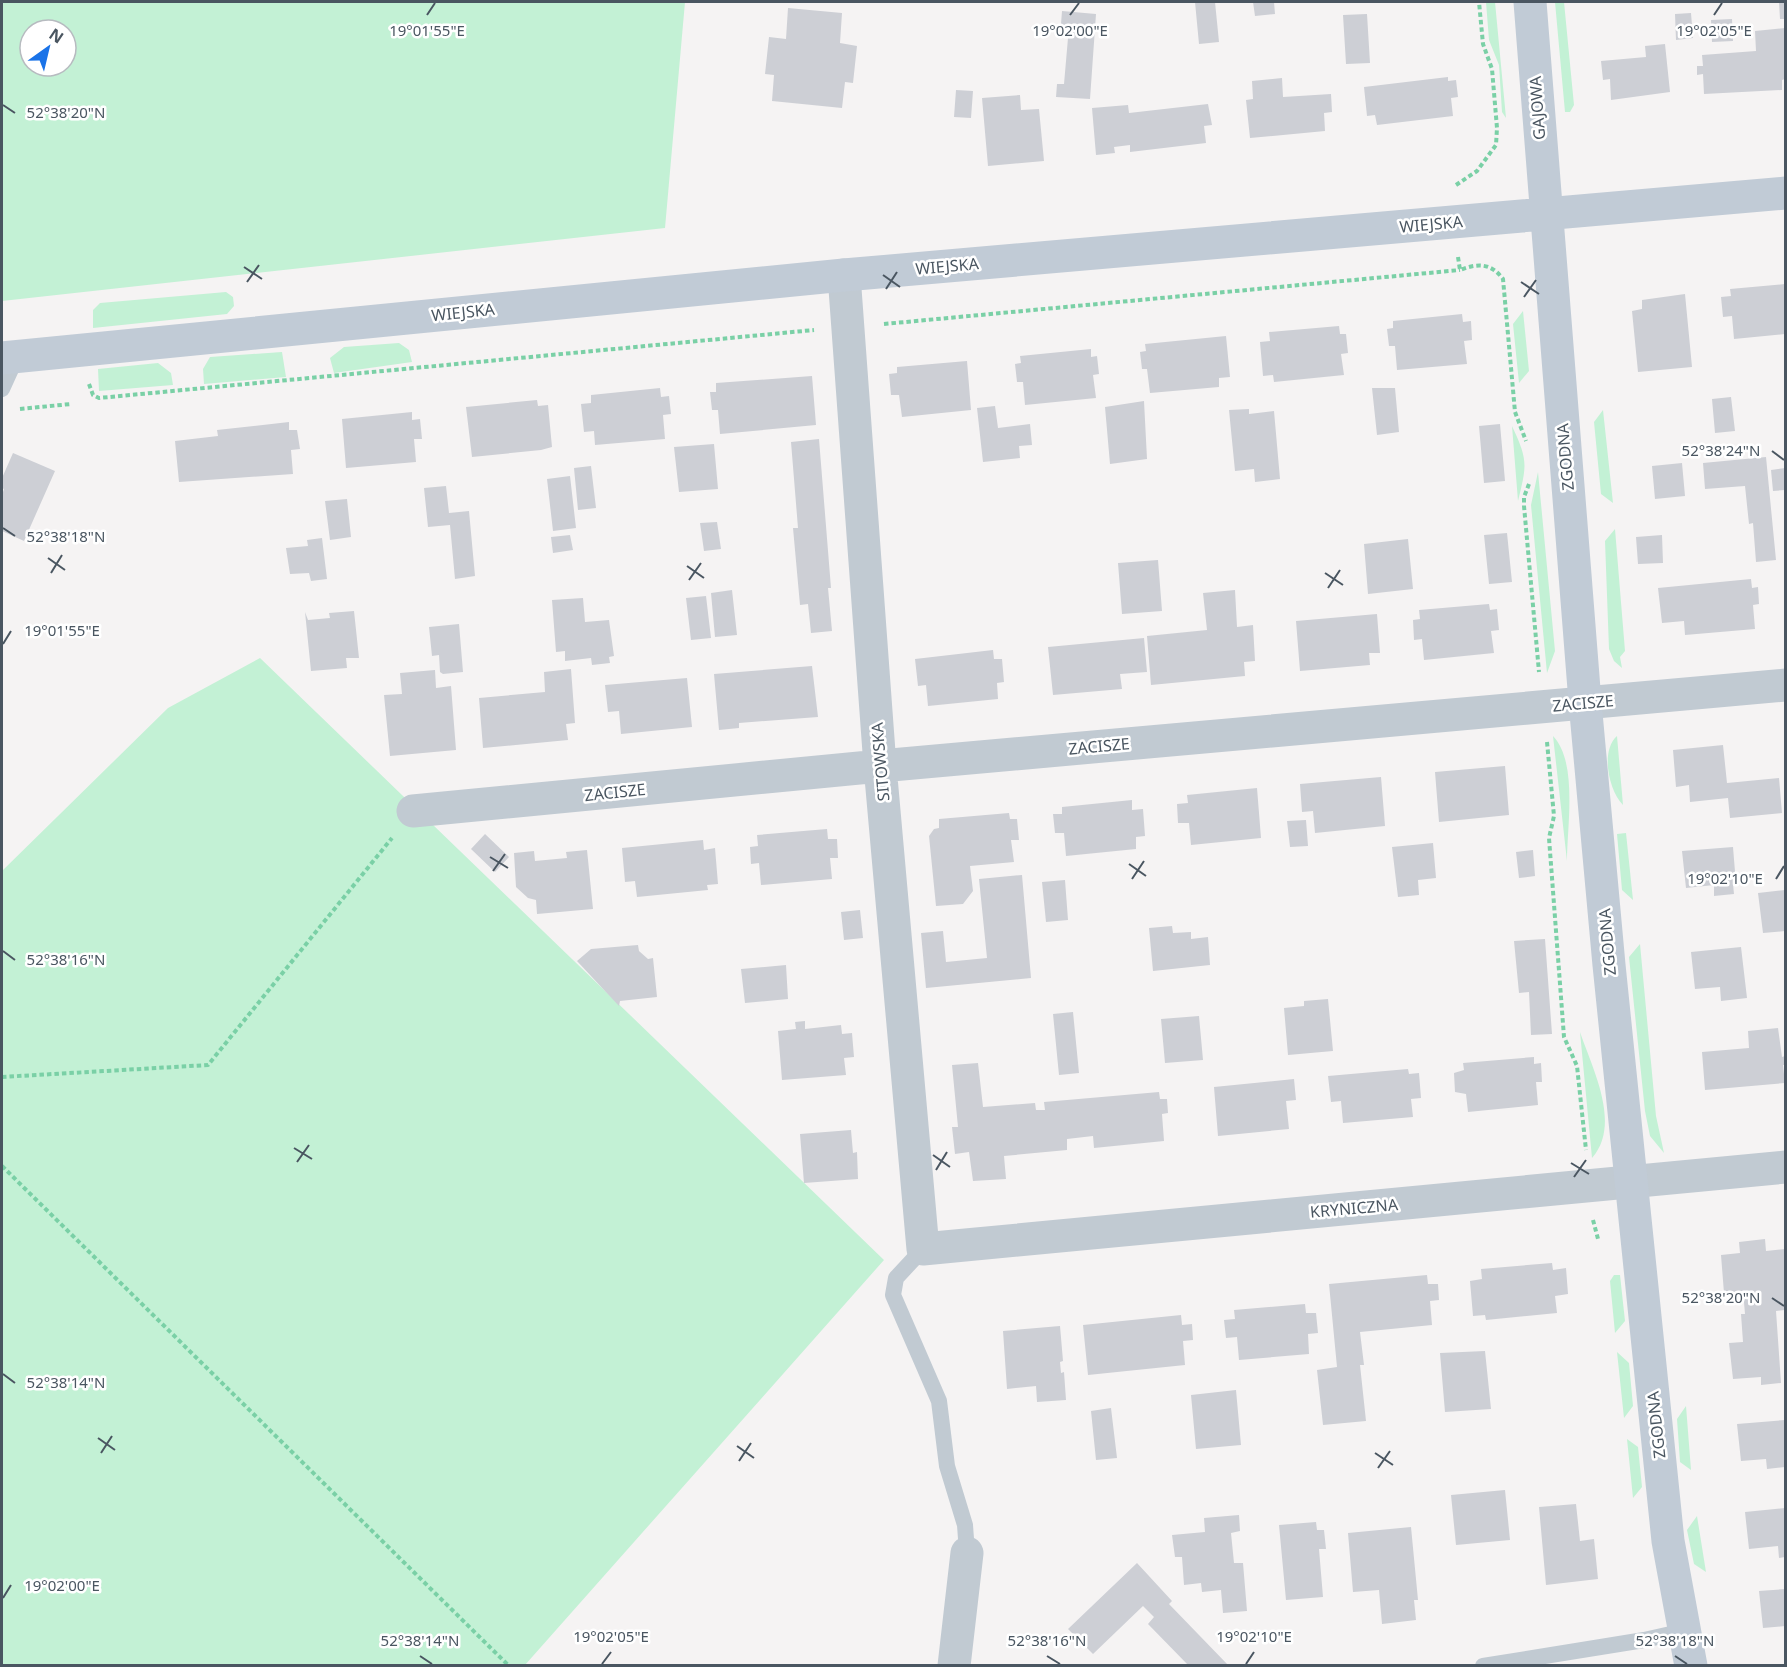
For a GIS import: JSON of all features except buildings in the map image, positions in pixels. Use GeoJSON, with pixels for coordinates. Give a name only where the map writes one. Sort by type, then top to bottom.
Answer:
{"type":"FeatureCollection","features":[{"type":"Feature","properties":{"kind":"street","name":"GAJOWA"},"geometry":{"type":"LineString","coordinates":[[1530,2],[1546,215]]}},
{"type":"Feature","properties":{"kind":"street","name":"WIEJSKA"},"geometry":{"type":"LineString","coordinates":[[9,357],[844,275],[1785,193]]}},
{"type":"Feature","properties":{"kind":"street","name":"ZGODNA"},"geometry":{"type":"LineString","coordinates":[[1546,215],[1585,702],[1631,1182],[1668,1541],[1691,1665]]}},
{"type":"Feature","properties":{"kind":"street","name":"SITOWSKA"},"geometry":{"type":"LineString","coordinates":[[844,275],[880,766],[923,1249]]}},
{"type":"Feature","properties":{"kind":"street","name":"ZACISZE"},"geometry":{"type":"LineString","coordinates":[[413,812],[880,766],[1785,686]]}},
{"type":"Feature","properties":{"kind":"street","name":"KRYNICZNA"},"geometry":{"type":"LineString","coordinates":[[923,1249],[1785,1167]]}},
{"type":"Feature","properties":{"kind":"street"},"geometry":{"type":"LineString","coordinates":[[954,1665],[967,1553]]}},
{"type":"Feature","properties":{"kind":"lane"},"geometry":{"type":"LineString","coordinates":[[2,389],[9,357]]}},
{"type":"Feature","properties":{"kind":"lane"},"geometry":{"type":"LineString","coordinates":[[923,1249],[896,1278],[892,1295],[939,1401],[947,1466],[965,1525],[967,1553]]}},
{"type":"Feature","properties":{"kind":"lane"},"geometry":{"type":"LineString","coordinates":[[1483,1665],[1644,1640],[1684,1631]]}},
{"type":"Feature","properties":{"kind":"path"},"geometry":{"type":"LineString","coordinates":[[1460,270],[1451,192],[1455,186],[1477,171],[1496,145],[1497,128],[1492,69],[1483,44],[1479,2]]}},
{"type":"Feature","properties":{"kind":"path"},"geometry":{"type":"LineString","coordinates":[[86,349],[90,388],[99,398],[1460,270],[1486,265],[1495,268],[1503,279],[1515,412],[1529,450]]}},
{"type":"Feature","properties":{"kind":"path"},"geometry":{"type":"LineString","coordinates":[[11,408],[25,410],[71,404]]}},
{"type":"Feature","properties":{"kind":"path"},"geometry":{"type":"LineString","coordinates":[[1531,478],[1524,497],[1524,506],[1554,816],[1549,838],[1564,1036],[1577,1066],[1593,1221],[1601,1249]]}},
{"type":"Feature","properties":{"kind":"path"},"geometry":{"type":"LineString","coordinates":[[2,1077],[208,1065],[413,812]]}},
{"type":"Feature","properties":{"kind":"path"},"geometry":{"type":"LineString","coordinates":[[2,1166],[509,1665]]}},
{"type":"Feature","properties":{"kind":"green space"},"geometry":{"type":"Polygon","coordinates":[[[2,2],[685,2],[665,228],[2,301],[2,2]]]}},
{"type":"Feature","properties":{"kind":"green space"},"geometry":{"type":"Polygon","coordinates":[[[1486,2],[1495,2],[1506,118],[1502,112],[1499,65],[1489,40],[1486,2]]]}},
{"type":"Feature","properties":{"kind":"green space"},"geometry":{"type":"Polygon","coordinates":[[[1555,2],[1564,2],[1574,105],[1570,112],[1565,112],[1555,2]]]}},
{"type":"Feature","properties":{"kind":"green space"},"geometry":{"type":"Polygon","coordinates":[[[226,292],[233,297],[234,306],[227,314],[93,328],[93,310],[100,303],[226,292]]]}},
{"type":"Feature","properties":{"kind":"green space"},"geometry":{"type":"Polygon","coordinates":[[[1523,311],[1529,371],[1519,383],[1513,324],[1523,311]]]}},
{"type":"Feature","properties":{"kind":"green space"},"geometry":{"type":"Polygon","coordinates":[[[399,343],[409,350],[412,362],[334,373],[330,358],[344,347],[399,343]]]}},
{"type":"Feature","properties":{"kind":"green space"},"geometry":{"type":"Polygon","coordinates":[[[282,352],[286,377],[204,384],[203,369],[210,357],[282,352]]]}},
{"type":"Feature","properties":{"kind":"green space"},"geometry":{"type":"Polygon","coordinates":[[[158,363],[171,373],[173,385],[99,391],[98,369],[158,363]]]}},
{"type":"Feature","properties":{"kind":"green space"},"geometry":{"type":"Polygon","coordinates":[[[1603,410],[1613,503],[1601,494],[1594,422],[1603,410]]]}},
{"type":"Feature","properties":{"kind":"green space"},"geometry":{"type":"Polygon","coordinates":[[[1512,426],[1521,447],[1524,463],[1518,501],[1512,426]]]}},
{"type":"Feature","properties":{"kind":"green space"},"geometry":{"type":"Polygon","coordinates":[[[1538,472],[1555,651],[1547,673],[1531,505],[1538,472]]]}},
{"type":"Feature","properties":{"kind":"green space"},"geometry":{"type":"Polygon","coordinates":[[[1615,529],[1625,651],[1620,657],[1622,668],[1614,661],[1609,649],[1605,541],[1615,529]]]}},
{"type":"Feature","properties":{"kind":"green space"},"geometry":{"type":"Polygon","coordinates":[[[260,658],[884,1260],[525,1665],[2,1665],[2,871],[168,708],[260,658]]]}},
{"type":"Feature","properties":{"kind":"green space"},"geometry":{"type":"Polygon","coordinates":[[[1553,736],[1561,747],[1568,778],[1567,861],[1553,736]]]}},
{"type":"Feature","properties":{"kind":"green space"},"geometry":{"type":"Polygon","coordinates":[[[1617,736],[1623,805],[1610,781],[1608,771],[1609,751],[1617,736]]]}},
{"type":"Feature","properties":{"kind":"green space"},"geometry":{"type":"Polygon","coordinates":[[[1626,833],[1633,900],[1622,890],[1617,834],[1626,833]]]}},
{"type":"Feature","properties":{"kind":"green space"},"geometry":{"type":"Polygon","coordinates":[[[1640,944],[1656,1116],[1664,1153],[1650,1136],[1645,1111],[1629,957],[1640,944]]]}},
{"type":"Feature","properties":{"kind":"green space"},"geometry":{"type":"Polygon","coordinates":[[[1580,1032],[1597,1079],[1605,1113],[1601,1144],[1592,1158],[1580,1032]]]}},
{"type":"Feature","properties":{"kind":"green space"},"geometry":{"type":"Polygon","coordinates":[[[1614,1275],[1620,1275],[1625,1321],[1615,1333],[1610,1281],[1614,1275]]]}},
{"type":"Feature","properties":{"kind":"green space"},"geometry":{"type":"Polygon","coordinates":[[[1617,1352],[1629,1363],[1633,1406],[1624,1418],[1617,1352]]]}},
{"type":"Feature","properties":{"kind":"green space"},"geometry":{"type":"Polygon","coordinates":[[[1686,1406],[1691,1470],[1680,1462],[1677,1419],[1686,1406]]]}},
{"type":"Feature","properties":{"kind":"green space"},"geometry":{"type":"Polygon","coordinates":[[[1627,1439],[1638,1447],[1642,1487],[1633,1498],[1627,1439]]]}},
{"type":"Feature","properties":{"kind":"green space"},"geometry":{"type":"Polygon","coordinates":[[[1697,1516],[1706,1572],[1694,1564],[1687,1530],[1697,1516]]]}}]}
